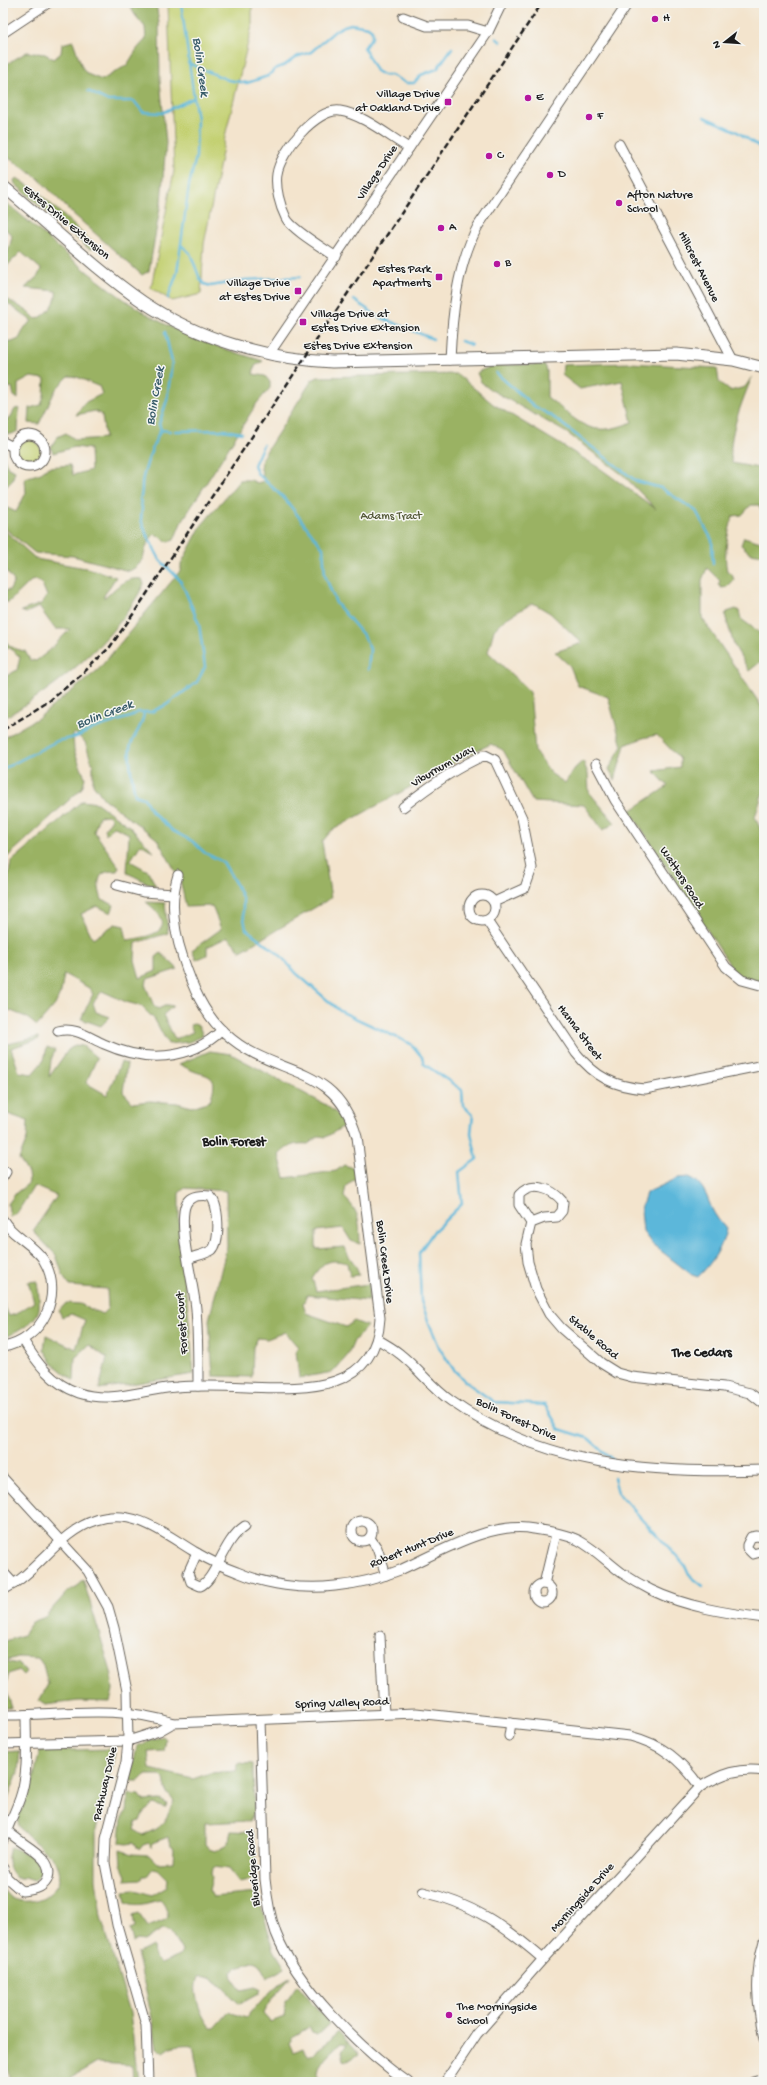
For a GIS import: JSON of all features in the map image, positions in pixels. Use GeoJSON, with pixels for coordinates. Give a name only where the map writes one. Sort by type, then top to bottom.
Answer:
{"type":"FeatureCollection","features":[{"type":"Feature","properties":{"kind":"main road","name":"Estes Drive Extension"},"geometry":{"type":"LineString","coordinates":[[3,186],[119,284],[144,302],[183,325],[221,340],[269,354],[296,359],[332,362],[676,354],[733,360],[764,368]]}},
{"type":"Feature","properties":{"kind":"street"},"geometry":{"type":"LineString","coordinates":[[3,33],[48,3]]}},
{"type":"Feature","properties":{"kind":"street","name":"Village Drive"},"geometry":{"type":"LineString","coordinates":[[269,354],[488,32],[502,3]]}},
{"type":"Feature","properties":{"kind":"street"},"geometry":{"type":"LineString","coordinates":[[450,360],[453,322],[460,275],[467,246],[478,226],[628,3]]}},
{"type":"Feature","properties":{"kind":"street"},"geometry":{"type":"LineString","coordinates":[[403,17],[427,26],[468,26],[488,32]]}},
{"type":"Feature","properties":{"kind":"street"},"geometry":{"type":"LineString","coordinates":[[336,257],[302,234],[287,220],[279,197],[277,174],[285,155],[302,131],[321,116],[339,111],[361,119],[409,148]]}},
{"type":"Feature","properties":{"kind":"street","name":"Hillcrest Avenue"},"geometry":{"type":"LineString","coordinates":[[619,144],[733,360]]}},
{"type":"Feature","properties":{"kind":"street"},"geometry":{"type":"LineString","coordinates":[[3,442],[13,447]]}},
{"type":"Feature","properties":{"kind":"street","name":"Viburnum Way"},"geometry":{"type":"LineString","coordinates":[[404,807],[428,787],[474,760],[485,755],[495,760],[522,818],[532,868],[525,888],[494,902]]}},
{"type":"Feature","properties":{"kind":"street","name":"Watters Road"},"geometry":{"type":"LineString","coordinates":[[596,764],[615,800],[726,967],[742,980],[764,986]]}},
{"type":"Feature","properties":{"kind":"street","name":"Bolin Creek Drive"},"geometry":{"type":"LineString","coordinates":[[24,1340],[42,1368],[54,1380],[78,1393],[88,1396],[110,1397],[176,1387],[198,1386],[297,1389],[336,1382],[358,1369],[367,1359],[377,1339],[380,1318],[357,1137],[347,1111],[335,1095],[320,1082],[254,1053],[222,1030],[199,998],[187,971],[175,929],[172,906],[178,875]]}},
{"type":"Feature","properties":{"kind":"street"},"geometry":{"type":"LineString","coordinates":[[117,885],[143,892],[174,894]]}},
{"type":"Feature","properties":{"kind":"street"},"geometry":{"type":"LineString","coordinates":[[480,895],[489,897],[494,902],[494,915],[487,921],[478,921],[470,916],[468,912],[469,903],[476,896],[480,895]]}},
{"type":"Feature","properties":{"kind":"street","name":"Hanna Street"},"geometry":{"type":"LineString","coordinates":[[487,921],[576,1053],[585,1064],[604,1079],[628,1088],[645,1089],[764,1065]]}},
{"type":"Feature","properties":{"kind":"street"},"geometry":{"type":"LineString","coordinates":[[58,1031],[79,1031],[124,1052],[162,1057],[181,1054],[199,1047],[222,1030]]}},
{"type":"Feature","properties":{"kind":"street"},"geometry":{"type":"LineString","coordinates":[[535,1187],[556,1193],[563,1202],[562,1211],[557,1217],[531,1223],[519,1205],[519,1195],[525,1188],[535,1187]]}},
{"type":"Feature","properties":{"kind":"street","name":"Forest Court"},"geometry":{"type":"LineString","coordinates":[[188,1259],[211,1250],[216,1243],[218,1230],[216,1205],[214,1199],[210,1196],[193,1197],[186,1203],[184,1214],[188,1259],[196,1309],[198,1386]]}},
{"type":"Feature","properties":{"kind":"street"},"geometry":{"type":"LineString","coordinates":[[3,1220],[13,1231],[37,1251],[47,1268],[52,1298],[50,1306],[40,1324],[24,1340],[3,1346]]}},
{"type":"Feature","properties":{"kind":"street","name":"Stable Road"},"geometry":{"type":"LineString","coordinates":[[531,1223],[526,1244],[528,1262],[536,1289],[548,1314],[571,1338],[601,1363],[617,1373],[632,1377],[724,1387],[750,1393],[764,1404]]}},
{"type":"Feature","properties":{"kind":"street","name":"Bolin Forest Drive"},"geometry":{"type":"LineString","coordinates":[[377,1339],[401,1354],[450,1401],[502,1430],[556,1452],[593,1461],[648,1469],[764,1470]]}},
{"type":"Feature","properties":{"kind":"street","name":"Pathway Drive"},"geometry":{"type":"LineString","coordinates":[[3,1478],[63,1541],[88,1570],[108,1607],[124,1671],[128,1712],[126,1762],[106,1839],[105,1863],[117,1925],[146,2025],[148,2082]]}},
{"type":"Feature","properties":{"kind":"street","name":"Robert Hunt Drive"},"geometry":{"type":"LineString","coordinates":[[3,1590],[14,1584],[63,1541],[88,1523],[106,1517],[135,1519],[152,1525],[197,1553],[217,1563],[260,1580],[301,1587],[336,1586],[361,1582],[386,1575],[464,1541],[501,1529],[520,1527],[577,1540],[590,1548],[623,1574],[665,1597],[704,1608],[764,1618]]}},
{"type":"Feature","properties":{"kind":"street"},"geometry":{"type":"LineString","coordinates":[[197,1553],[188,1573],[188,1579],[193,1585],[204,1585],[209,1579],[230,1539],[245,1526]]}},
{"type":"Feature","properties":{"kind":"street"},"geometry":{"type":"LineString","coordinates":[[544,1584],[556,1534]]}},
{"type":"Feature","properties":{"kind":"street"},"geometry":{"type":"LineString","coordinates":[[764,1538],[757,1536],[751,1537],[747,1545],[747,1548],[753,1554],[764,1551]]}},
{"type":"Feature","properties":{"kind":"street"},"geometry":{"type":"LineString","coordinates":[[370,1538],[377,1548],[386,1575]]}},
{"type":"Feature","properties":{"kind":"street"},"geometry":{"type":"LineString","coordinates":[[3,1572],[14,1584]]}},
{"type":"Feature","properties":{"kind":"street"},"geometry":{"type":"LineString","coordinates":[[380,1636],[384,1714]]}},
{"type":"Feature","properties":{"kind":"street","name":"Spring Valley Road"},"geometry":{"type":"LineString","coordinates":[[3,1715],[102,1711],[128,1712],[173,1723],[416,1713],[630,1736],[646,1740],[670,1753],[679,1761],[700,1787]]}},
{"type":"Feature","properties":{"kind":"street"},"geometry":{"type":"LineString","coordinates":[[3,1840],[20,1798],[23,1785],[26,1715]]}},
{"type":"Feature","properties":{"kind":"street","name":"Blueridge Road"},"geometry":{"type":"LineString","coordinates":[[260,1720],[265,1879],[267,1898],[276,1934],[286,1953],[319,1999],[356,2040],[408,2082]]}},
{"type":"Feature","properties":{"kind":"street","name":"Spring Valley Road"},"geometry":{"type":"LineString","coordinates":[[3,1744],[128,1741],[159,1731],[173,1723]]}},
{"type":"Feature","properties":{"kind":"street"},"geometry":{"type":"LineString","coordinates":[[509,1736],[511,1723]]}},
{"type":"Feature","properties":{"kind":"street","name":"Morningside Drive"},"geometry":{"type":"LineString","coordinates":[[445,2082],[477,2034],[543,1959],[700,1787],[721,1774],[732,1771],[764,1771]]}},
{"type":"Feature","properties":{"kind":"street"},"geometry":{"type":"LineString","coordinates":[[3,1868],[7,1878],[22,1891],[33,1890],[42,1886],[48,1878],[49,1871],[46,1861],[40,1854],[12,1837],[7,1830]]}},
{"type":"Feature","properties":{"kind":"street"},"geometry":{"type":"LineString","coordinates":[[423,1892],[443,1896],[478,1911],[506,1928],[543,1959]]}},
{"type":"Feature","properties":{"kind":"street"},"geometry":{"type":"LineString","coordinates":[[764,1941],[757,1975],[756,1990],[764,2039]]}},
{"type":"Feature","properties":{"kind":"street"},"geometry":{"type":"LineString","coordinates":[[753,2082],[764,2079]]}},
{"type":"Feature","properties":{"kind":"green space"},"geometry":{"type":"Polygon","coordinates":[[[128,3],[156,3],[159,23],[160,80],[166,143],[161,202],[149,271],[142,275],[70,211],[38,178],[3,154],[3,66],[27,52],[45,54],[54,59],[61,53],[62,44],[73,41],[82,67],[87,74],[102,80],[127,65],[137,49],[146,39],[145,27],[135,15],[128,3]]]}},
{"type":"Feature","properties":{"kind":"green space"},"geometry":{"type":"Polygon","coordinates":[[[168,3],[252,3],[252,26],[226,132],[204,244],[201,294],[172,301],[151,288],[174,171],[168,3]]]}},
{"type":"Feature","properties":{"kind":"green space"},"geometry":{"type":"Polygon","coordinates":[[[17,178],[38,192],[98,248],[89,249],[15,184],[14,180],[17,178]]]}},
{"type":"Feature","properties":{"kind":"green space"},"geometry":{"type":"Polygon","coordinates":[[[3,200],[79,265],[119,296],[140,310],[186,334],[263,361],[255,366],[253,374],[265,376],[270,382],[270,388],[257,403],[181,523],[174,540],[168,542],[155,534],[147,544],[143,559],[136,567],[129,571],[73,556],[35,553],[3,527],[3,506],[16,512],[26,493],[25,478],[41,473],[49,467],[70,465],[73,475],[91,470],[90,449],[75,447],[53,453],[51,447],[57,437],[66,433],[76,440],[105,438],[102,415],[95,411],[76,415],[84,403],[102,394],[99,386],[69,376],[56,389],[39,424],[29,423],[30,408],[41,405],[44,396],[45,379],[31,377],[18,384],[18,399],[14,396],[12,387],[3,388],[3,340],[12,342],[19,339],[25,327],[32,321],[3,300],[5,298],[29,312],[36,319],[44,315],[51,308],[55,300],[56,291],[25,288],[38,276],[41,269],[21,252],[3,270],[4,261],[12,235],[3,227],[3,200]]]}},
{"type":"Feature","properties":{"kind":"green space","name":"Adams Tract"},"geometry":{"type":"Polygon","coordinates":[[[630,363],[717,368],[719,382],[730,391],[745,387],[752,377],[744,396],[733,431],[731,454],[732,463],[764,469],[764,515],[759,505],[751,505],[742,515],[733,516],[728,536],[726,564],[727,571],[732,574],[734,580],[727,587],[722,588],[718,585],[720,581],[707,568],[702,580],[702,618],[764,710],[764,794],[762,795],[755,817],[764,837],[764,980],[757,982],[737,976],[630,811],[668,786],[654,771],[680,767],[680,759],[657,735],[643,738],[625,745],[615,780],[609,769],[622,746],[608,697],[578,686],[570,666],[555,652],[582,643],[550,613],[533,603],[505,619],[494,630],[488,652],[530,692],[535,751],[550,773],[565,783],[575,768],[583,761],[588,774],[589,792],[615,823],[603,830],[584,805],[533,802],[503,750],[491,744],[468,755],[331,831],[322,842],[331,898],[241,951],[228,937],[207,947],[207,955],[196,960],[192,950],[221,929],[212,906],[186,907],[180,879],[157,839],[104,799],[93,784],[93,766],[85,742],[75,733],[73,735],[74,750],[85,778],[82,788],[3,861],[3,738],[38,718],[98,670],[181,570],[181,564],[201,526],[240,480],[251,480],[257,483],[264,481],[261,469],[262,458],[312,380],[318,377],[457,374],[493,404],[601,469],[656,509],[623,475],[567,433],[488,388],[481,382],[477,373],[483,369],[491,367],[545,365],[547,371],[547,397],[577,421],[586,426],[595,429],[605,429],[632,422],[622,381],[580,389],[562,375],[563,365],[630,363]]]}},
{"type":"Feature","properties":{"kind":"green space"},"geometry":{"type":"Polygon","coordinates":[[[19,408],[18,431],[12,434],[3,434],[3,422],[10,418],[15,409],[19,408]]]}},
{"type":"Feature","properties":{"kind":"green space"},"geometry":{"type":"Polygon","coordinates":[[[29,440],[37,444],[41,452],[37,460],[29,464],[21,460],[17,452],[21,444],[29,440]]]}},
{"type":"Feature","properties":{"kind":"green space"},"geometry":{"type":"Polygon","coordinates":[[[3,455],[8,468],[15,471],[12,481],[3,490],[3,455]]]}},
{"type":"Feature","properties":{"kind":"green space"},"geometry":{"type":"Polygon","coordinates":[[[3,529],[36,559],[91,569],[116,577],[103,597],[106,597],[122,583],[131,579],[142,579],[144,584],[132,605],[101,644],[64,677],[24,706],[3,719],[3,678],[17,670],[20,657],[10,648],[3,648],[3,636],[9,645],[25,651],[30,660],[36,661],[49,651],[70,629],[55,629],[39,607],[26,613],[21,611],[41,604],[47,596],[42,584],[36,580],[31,581],[9,602],[3,602],[3,591],[10,590],[14,581],[3,567],[3,529]]]}},
{"type":"Feature","properties":{"kind":"green space"},"geometry":{"type":"Polygon","coordinates":[[[744,537],[764,543],[764,555],[750,553],[741,545],[744,537]]]}},
{"type":"Feature","properties":{"kind":"green space"},"geometry":{"type":"Polygon","coordinates":[[[736,609],[739,611],[741,619],[760,633],[762,643],[764,645],[764,659],[749,671],[734,645],[725,615],[727,612],[736,609]]]}},
{"type":"Feature","properties":{"kind":"green space"},"geometry":{"type":"Polygon","coordinates":[[[82,801],[97,803],[129,826],[154,852],[141,844],[130,861],[148,871],[156,886],[127,873],[129,834],[113,826],[106,835],[104,829],[112,819],[108,815],[99,816],[94,831],[119,867],[117,871],[105,873],[99,879],[99,889],[102,900],[114,905],[111,913],[97,906],[81,914],[93,939],[115,924],[124,926],[127,940],[155,933],[160,929],[162,924],[161,918],[146,902],[165,903],[168,933],[136,943],[135,960],[140,978],[156,971],[156,957],[161,953],[178,969],[147,979],[146,987],[154,1006],[158,1009],[167,1005],[173,1006],[163,1015],[175,1039],[193,1032],[190,1025],[194,1024],[199,1026],[203,1036],[189,1042],[168,1044],[155,1020],[141,1006],[126,1002],[102,991],[93,1003],[96,1012],[110,1017],[101,1026],[81,1019],[93,994],[89,988],[64,974],[61,992],[55,1005],[37,1026],[26,1017],[6,1009],[3,1027],[3,906],[11,862],[82,801]]]}},
{"type":"Feature","properties":{"kind":"green space"},"geometry":{"type":"Polygon","coordinates":[[[38,1037],[39,1039],[11,1048],[19,1072],[32,1074],[44,1060],[47,1047],[55,1050],[51,1060],[49,1077],[68,1050],[75,1045],[83,1046],[97,1058],[86,1083],[107,1095],[121,1062],[127,1064],[123,1092],[133,1103],[150,1101],[177,1103],[192,1107],[210,1101],[214,1082],[209,1077],[179,1064],[210,1051],[231,1054],[326,1105],[341,1117],[344,1126],[326,1137],[319,1136],[308,1144],[292,1145],[279,1155],[285,1178],[336,1171],[344,1165],[357,1169],[357,1177],[346,1186],[344,1197],[354,1208],[358,1218],[360,1244],[351,1241],[343,1228],[316,1231],[316,1249],[345,1247],[359,1275],[350,1276],[347,1263],[330,1261],[319,1268],[312,1278],[316,1291],[369,1284],[369,1301],[307,1295],[303,1304],[306,1313],[346,1327],[354,1321],[367,1326],[354,1341],[348,1355],[333,1372],[299,1378],[296,1351],[298,1347],[285,1332],[267,1339],[258,1338],[253,1347],[252,1377],[213,1376],[209,1320],[227,1246],[226,1191],[185,1188],[179,1193],[179,1243],[187,1301],[194,1374],[99,1389],[107,1358],[89,1345],[75,1358],[74,1381],[53,1364],[44,1349],[46,1335],[76,1349],[85,1320],[71,1314],[62,1317],[59,1311],[66,1303],[80,1304],[102,1314],[108,1308],[107,1289],[70,1286],[64,1278],[56,1255],[33,1231],[57,1196],[34,1186],[17,1213],[10,1217],[8,1204],[16,1193],[29,1183],[28,1173],[19,1159],[27,1139],[28,1121],[8,1114],[3,1115],[3,1041],[8,1044],[38,1037]]]}},
{"type":"Feature","properties":{"kind":"green space"},"geometry":{"type":"Polygon","coordinates":[[[37,1281],[39,1309],[34,1319],[24,1327],[3,1337],[3,1302],[9,1316],[16,1314],[34,1302],[28,1282],[37,1281]]]}},
{"type":"Feature","properties":{"kind":"green space"},"geometry":{"type":"Polygon","coordinates":[[[83,1579],[112,1675],[113,1690],[110,1702],[79,1701],[45,1705],[39,1701],[48,1684],[43,1665],[38,1658],[18,1657],[5,1661],[18,1664],[26,1672],[23,1675],[18,1670],[9,1674],[5,1686],[12,1708],[3,1708],[3,1642],[23,1635],[32,1622],[45,1617],[68,1591],[78,1586],[83,1579]]]}},
{"type":"Feature","properties":{"kind":"green space"},"geometry":{"type":"Polygon","coordinates":[[[163,1736],[166,1739],[164,1751],[148,1752],[150,1769],[193,1779],[210,1773],[236,1771],[238,1763],[253,1764],[254,1812],[249,1821],[205,1823],[205,1844],[209,1849],[215,1851],[228,1844],[231,1831],[253,1832],[255,1856],[253,1875],[251,1880],[239,1882],[229,1869],[214,1867],[211,1872],[212,1878],[209,1890],[213,1897],[257,1893],[274,1950],[285,1968],[267,1978],[260,1965],[255,1961],[238,1967],[232,1972],[233,1979],[241,1990],[255,1987],[260,1989],[258,1994],[240,2004],[216,1981],[210,1978],[198,1977],[196,1983],[196,1997],[204,2018],[211,2028],[215,2028],[229,2012],[246,2018],[274,1988],[291,1977],[271,2000],[263,2013],[271,2022],[284,2017],[286,2001],[297,1985],[330,2024],[318,2035],[312,2033],[309,2027],[294,2036],[289,2043],[293,2052],[303,2048],[309,2056],[329,2041],[338,2031],[359,2054],[348,2061],[344,2060],[342,2051],[347,2044],[341,2043],[327,2055],[321,2065],[318,2076],[319,2082],[200,2082],[193,2045],[178,2046],[163,2052],[157,2049],[153,2022],[137,1953],[153,1946],[154,1957],[161,1964],[180,1956],[182,1951],[170,1931],[163,1929],[144,1941],[137,1940],[133,1942],[130,1929],[135,1927],[133,1916],[139,1914],[148,1927],[165,1920],[168,1917],[166,1908],[160,1900],[143,1904],[130,1904],[126,1902],[124,1891],[135,1890],[152,1895],[167,1886],[168,1879],[158,1869],[153,1868],[147,1876],[143,1876],[142,1879],[125,1880],[126,1876],[121,1865],[120,1850],[132,1854],[149,1855],[157,1863],[173,1862],[174,1849],[168,1837],[152,1843],[152,1848],[149,1843],[143,1845],[139,1850],[134,1843],[120,1843],[122,1817],[127,1811],[129,1794],[140,1795],[144,1801],[161,1800],[167,1804],[165,1808],[154,1804],[143,1813],[140,1821],[136,1822],[134,1830],[142,1835],[155,1829],[163,1822],[174,1801],[167,1793],[164,1779],[160,1775],[145,1775],[139,1781],[130,1781],[137,1746],[163,1736]]]}},
{"type":"Feature","properties":{"kind":"green space"},"geometry":{"type":"Polygon","coordinates":[[[111,1749],[115,1753],[96,1830],[96,1879],[101,1917],[130,2012],[138,2082],[133,2082],[132,2065],[97,2063],[65,2082],[10,2082],[3,2042],[3,1889],[11,1898],[20,1901],[39,1899],[54,1890],[60,1874],[54,1859],[19,1827],[19,1815],[31,1788],[40,1751],[111,1749]]]}},
{"type":"Feature","properties":{"kind":"green space"},"geometry":{"type":"Polygon","coordinates":[[[20,1751],[18,1772],[3,1812],[3,1752],[20,1751]]]}},
{"type":"Feature","properties":{"kind":"green space"},"geometry":{"type":"Polygon","coordinates":[[[11,1847],[31,1856],[38,1863],[41,1874],[34,1881],[25,1878],[16,1878],[13,1875],[8,1863],[8,1855],[11,1847]]]}},
{"type":"Feature","properties":{"kind":"water"},"geometry":{"type":"Polygon","coordinates":[[[689,1177],[700,1184],[718,1220],[726,1229],[716,1255],[698,1277],[692,1275],[652,1244],[643,1232],[641,1209],[646,1193],[678,1178],[689,1177]]]}},
{"type":"Feature","properties":{"kind":"waterway","name":"Bolin Creek"},"geometry":{"type":"LineString","coordinates":[[168,298],[177,273],[189,185],[196,157],[197,120],[181,3]]}},
{"type":"Feature","properties":{"kind":"waterway"},"geometry":{"type":"LineString","coordinates":[[188,63],[228,80],[247,83],[268,76],[275,69],[285,65],[296,57],[311,52],[335,31],[351,24],[368,27],[372,30],[372,37],[364,48],[376,71],[383,75],[391,75],[406,83],[414,83],[421,75],[437,69],[452,48]]}},
{"type":"Feature","properties":{"kind":"waterway"},"geometry":{"type":"LineString","coordinates":[[496,38],[501,42]]}},
{"type":"Feature","properties":{"kind":"waterway"},"geometry":{"type":"LineString","coordinates":[[88,91],[108,101],[134,101],[143,112],[162,113],[193,98]]}},
{"type":"Feature","properties":{"kind":"waterway"},"geometry":{"type":"LineString","coordinates":[[704,117],[736,131],[764,150]]}},
{"type":"Feature","properties":{"kind":"waterway"},"geometry":{"type":"LineString","coordinates":[[181,245],[190,253],[200,279],[204,284],[211,286],[245,280],[300,277]]}},
{"type":"Feature","properties":{"kind":"waterway"},"geometry":{"type":"LineString","coordinates":[[354,300],[377,316],[433,339]]}},
{"type":"Feature","properties":{"kind":"waterway","name":"Bolin Creek"},"geometry":{"type":"LineString","coordinates":[[3,769],[57,741],[76,737],[95,728],[130,717],[138,712],[151,712],[166,705],[197,682],[205,667],[199,624],[184,588],[179,579],[160,560],[141,520],[142,508],[140,499],[143,477],[148,459],[161,430],[159,424],[167,400],[172,362],[165,332]]}},
{"type":"Feature","properties":{"kind":"waterway"},"geometry":{"type":"LineString","coordinates":[[461,341],[471,345]]}},
{"type":"Feature","properties":{"kind":"waterway"},"geometry":{"type":"LineString","coordinates":[[496,373],[534,406],[553,417],[636,481],[661,488],[696,511],[712,540],[713,564]]}},
{"type":"Feature","properties":{"kind":"waterway"},"geometry":{"type":"LineString","coordinates":[[161,430],[170,431]]}},
{"type":"Feature","properties":{"kind":"waterway"},"geometry":{"type":"LineString","coordinates":[[175,431],[224,430],[242,433]]}},
{"type":"Feature","properties":{"kind":"waterway"},"geometry":{"type":"LineString","coordinates":[[263,445],[254,465],[257,473],[285,499],[323,548],[325,575],[336,603],[364,636],[370,649],[368,670]]}},
{"type":"Feature","properties":{"kind":"waterway"},"geometry":{"type":"LineString","coordinates":[[144,713],[143,719],[130,748],[130,766],[135,795],[144,798],[152,812],[173,831],[192,841],[205,853],[223,862],[237,886],[243,900],[243,913],[246,929],[279,954],[296,973],[340,1011],[411,1044],[422,1057],[424,1064],[462,1090],[463,1105],[473,1115],[471,1133],[477,1159],[459,1172],[462,1204],[434,1231],[419,1253],[421,1301],[440,1349],[454,1370],[466,1382],[494,1402],[545,1405],[559,1429],[588,1438],[613,1460]]}},
{"type":"Feature","properties":{"kind":"waterway"},"geometry":{"type":"LineString","coordinates":[[614,1478],[618,1493],[684,1564],[689,1575],[703,1586]]}},
{"type":"Feature","properties":{"kind":"railway"},"geometry":{"type":"LineString","coordinates":[[3,730],[48,702],[80,676],[110,647],[542,3]]}},
{"type":"Feature","properties":{"kind":"place","name":"H"},"geometry":{"type":"Point","coordinates":[655,19]}},
{"type":"Feature","properties":{"kind":"place","name":"E"},"geometry":{"type":"Point","coordinates":[528,98]}},
{"type":"Feature","properties":{"kind":"place","name":"Village Drive at Oakland Drive"},"geometry":{"type":"Point","coordinates":[448,102]}},
{"type":"Feature","properties":{"kind":"place","name":"F"},"geometry":{"type":"Point","coordinates":[589,117]}},
{"type":"Feature","properties":{"kind":"place","name":"C"},"geometry":{"type":"Point","coordinates":[489,156]}},
{"type":"Feature","properties":{"kind":"place","name":"D"},"geometry":{"type":"Point","coordinates":[550,175]}},
{"type":"Feature","properties":{"kind":"place","name":"Afton Nature School"},"geometry":{"type":"Point","coordinates":[619,203]}},
{"type":"Feature","properties":{"kind":"place","name":"A"},"geometry":{"type":"Point","coordinates":[441,228]}},
{"type":"Feature","properties":{"kind":"place","name":"B"},"geometry":{"type":"Point","coordinates":[497,264]}},
{"type":"Feature","properties":{"kind":"place","name":"Estes Park Apartments"},"geometry":{"type":"Point","coordinates":[439,277]}},
{"type":"Feature","properties":{"kind":"place","name":"Village Drive at Estes Drive"},"geometry":{"type":"Point","coordinates":[298,291]}},
{"type":"Feature","properties":{"kind":"place","name":"Village Drive at Estes Drive Extension"},"geometry":{"type":"Point","coordinates":[303,322]}},
{"type":"Feature","properties":{"kind":"place","name":"The Morningside School"},"geometry":{"type":"Point","coordinates":[449,2015]}},
{"type":"Feature","properties":{"kind":"district","name":"Bolin Forest"},"geometry":{"type":"Point","coordinates":[234,1142]}},
{"type":"Feature","properties":{"kind":"district","name":"The Cedars"},"geometry":{"type":"Point","coordinates":[702,1353]}}]}
